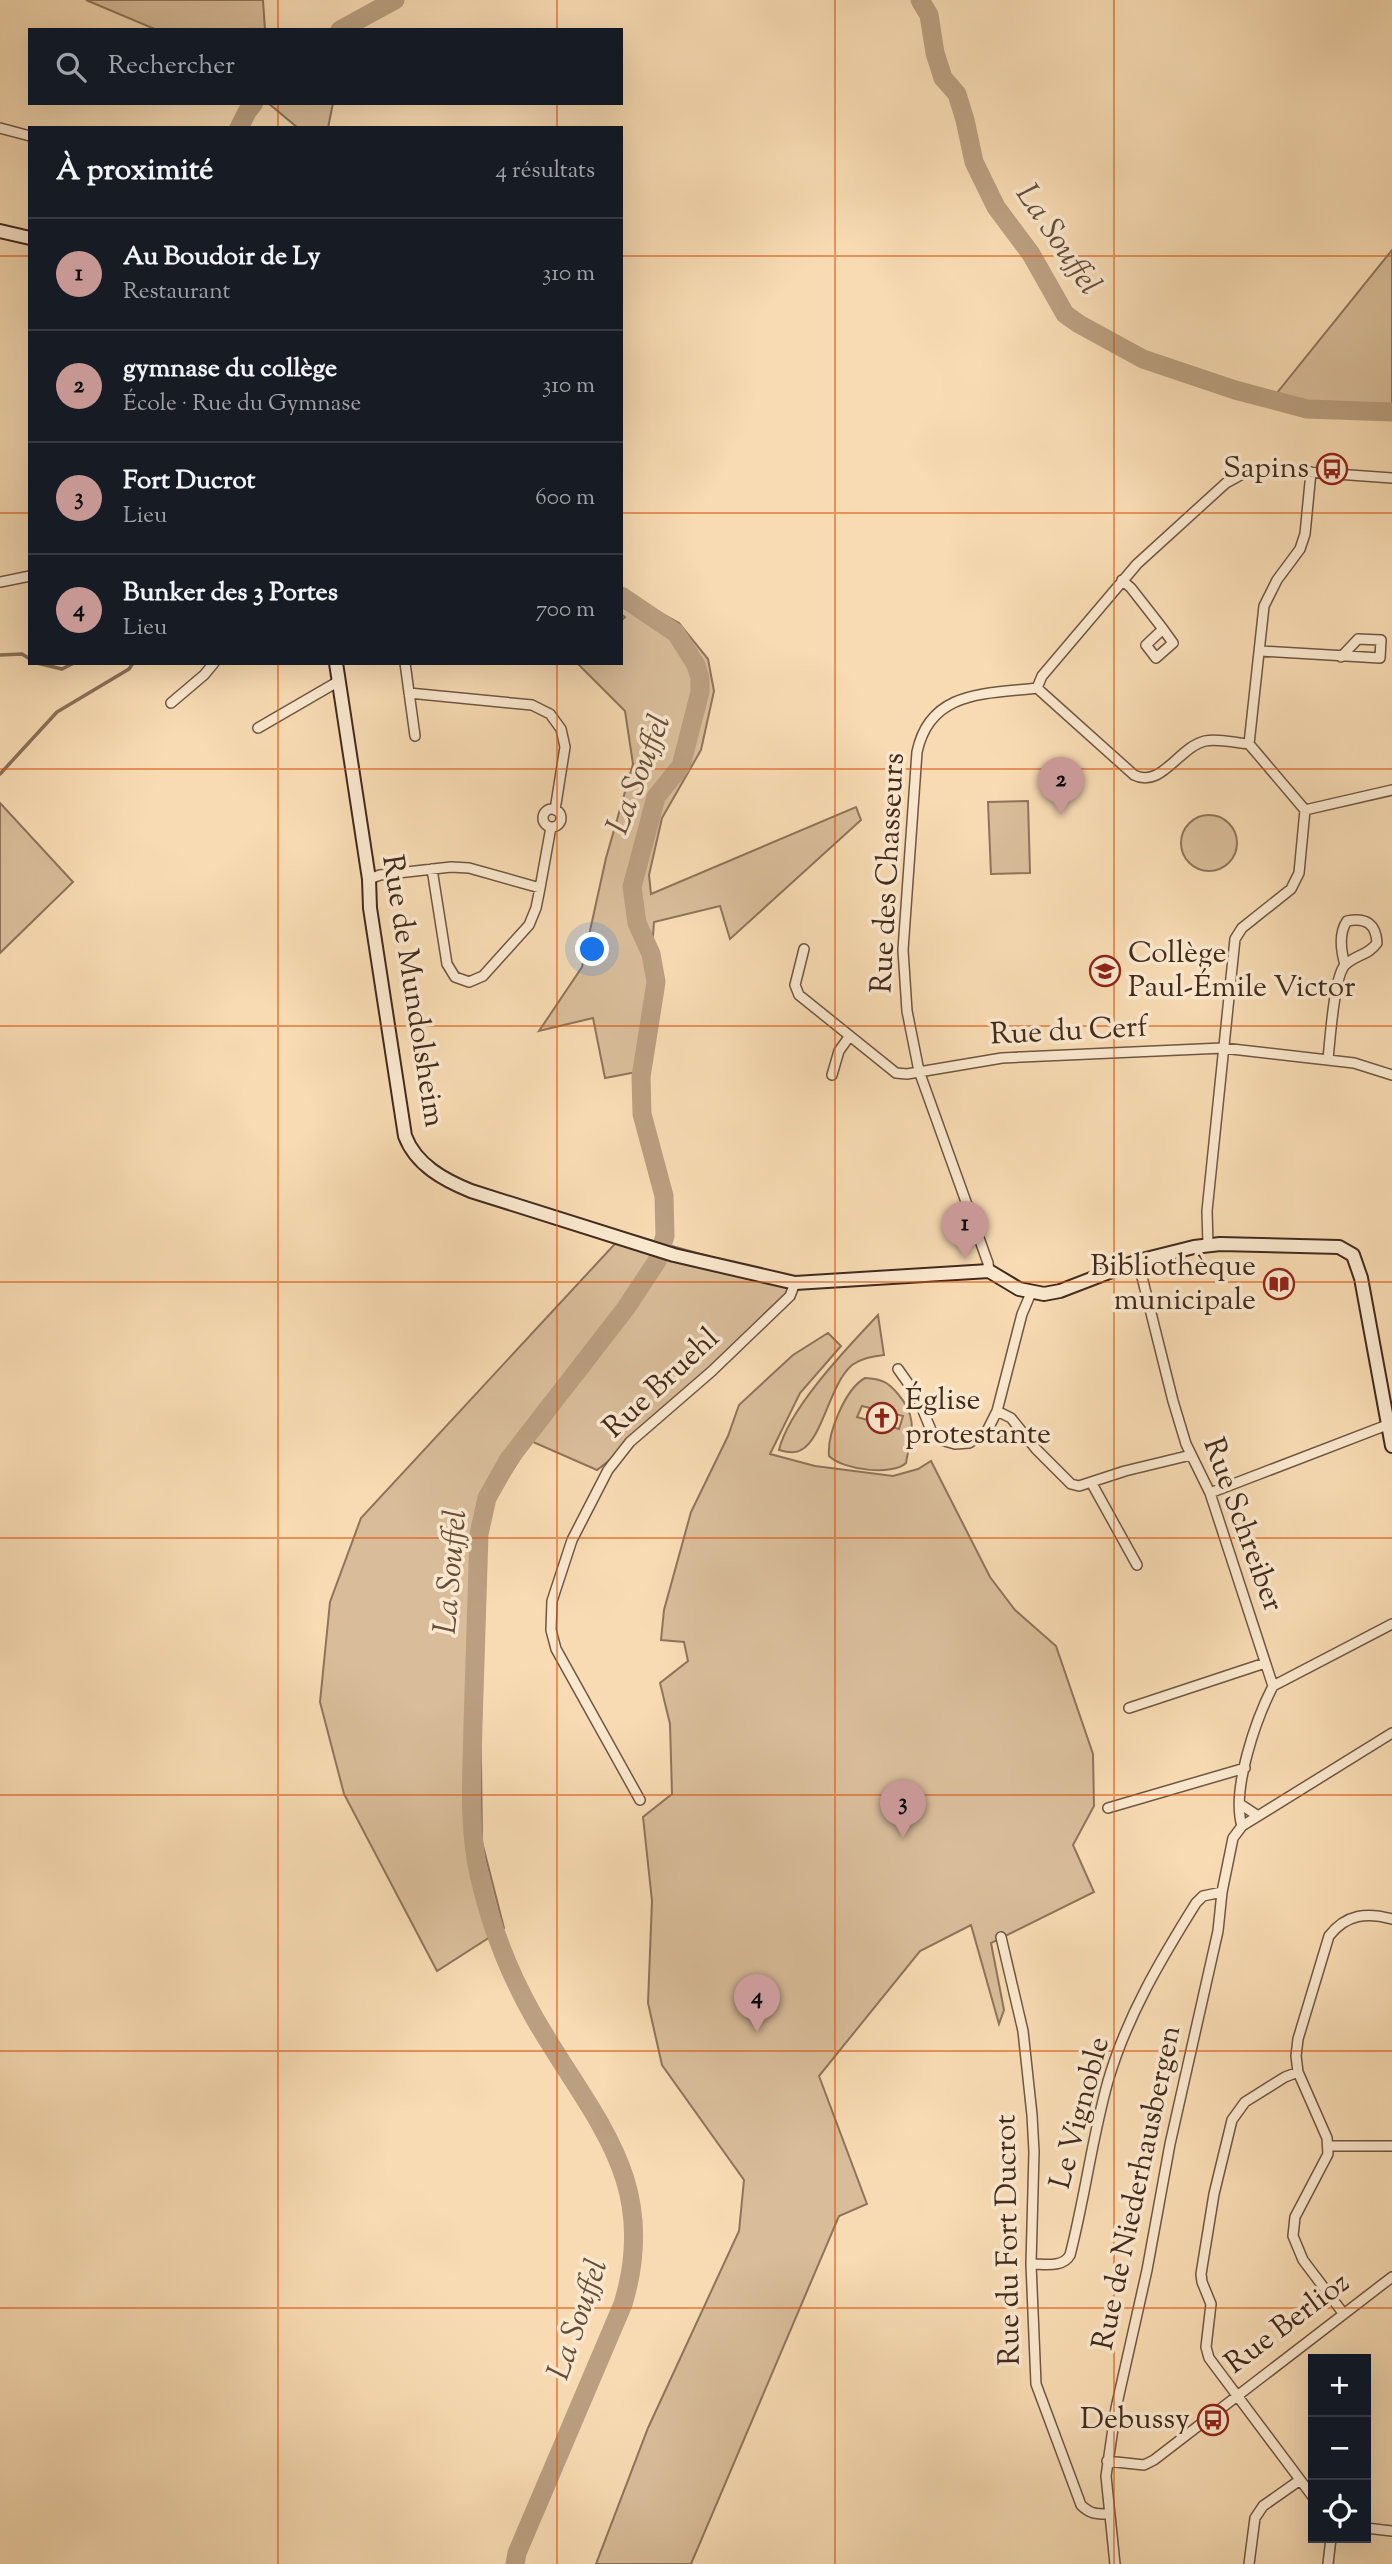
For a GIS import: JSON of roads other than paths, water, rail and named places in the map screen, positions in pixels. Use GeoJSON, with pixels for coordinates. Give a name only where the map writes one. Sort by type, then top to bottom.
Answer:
{"type":"FeatureCollection","features":[{"type":"Feature","properties":{"kind":"street"},"geometry":{"type":"LineString","coordinates":[[0,128],[28,135]]}},
{"type":"Feature","properties":{"kind":"street"},"geometry":{"type":"LineString","coordinates":[[0,232],[28,238]]}},
{"type":"Feature","properties":{"kind":"street"},"geometry":{"type":"LineString","coordinates":[[1208,1245],[1207,1211],[1235,939],[1242,928],[1291,889],[1299,873],[1305,810],[1249,744],[1204,741],[1147,779],[1134,775],[1037,688],[1042,676],[1122,580],[1226,483],[1246,472],[1266,469],[1392,478]]}},
{"type":"Feature","properties":{"kind":"street"},"geometry":{"type":"LineString","coordinates":[[1249,744],[1264,606],[1277,580],[1300,549],[1306,534],[1311,472]]}},
{"type":"Feature","properties":{"kind":"street"},"geometry":{"type":"LineString","coordinates":[[0,582],[28,576]]}},
{"type":"Feature","properties":{"kind":"street"},"geometry":{"type":"LineString","coordinates":[[1122,580],[1163,629]]}},
{"type":"Feature","properties":{"kind":"street"},"geometry":{"type":"LineString","coordinates":[[1261,651],[1341,657]]}},
{"type":"Feature","properties":{"kind":"street"},"geometry":{"type":"LineString","coordinates":[[171,703],[204,676],[212,665]]}},
{"type":"Feature","properties":{"kind":"street","name":"Rue de Mundolsheim"},"geometry":{"type":"LineString","coordinates":[[336,665],[405,1136],[414,1153],[429,1168],[450,1182],[471,1191],[651,1248],[795,1283],[989,1271]]}},
{"type":"Feature","properties":{"kind":"street"},"geometry":{"type":"LineString","coordinates":[[405,665],[415,737]]}},
{"type":"Feature","properties":{"kind":"street"},"geometry":{"type":"LineString","coordinates":[[258,729],[339,681]]}},
{"type":"Feature","properties":{"kind":"street","name":"Rue des Chasseurs"},"geometry":{"type":"LineString","coordinates":[[989,1271],[919,1071],[907,1011],[904,950],[917,752],[921,734],[930,719],[943,708],[983,694],[1037,688]]}},
{"type":"Feature","properties":{"kind":"street"},"geometry":{"type":"LineString","coordinates":[[409,693],[532,705],[551,714],[561,729],[565,747],[555,810],[548,810],[544,815],[544,822],[551,827],[536,908],[529,925],[483,976],[469,982],[455,977],[447,964],[432,869]]}},
{"type":"Feature","properties":{"kind":"street"},"geometry":{"type":"LineString","coordinates":[[1305,810],[1392,790]]}},
{"type":"Feature","properties":{"kind":"street"},"geometry":{"type":"LineString","coordinates":[[369,879],[380,875],[451,867],[469,868],[540,888]]}},
{"type":"Feature","properties":{"kind":"street"},"geometry":{"type":"LineString","coordinates":[[1328,1059],[1338,978],[1345,965],[1373,950],[1377,943],[1373,926],[1367,921],[1347,921],[1343,928],[1341,950],[1345,965]]}},
{"type":"Feature","properties":{"kind":"street","name":"Rue du Cerf"},"geometry":{"type":"LineString","coordinates":[[804,949],[795,985],[799,995],[896,1073],[907,1074],[1002,1058],[1223,1048],[1354,1063],[1392,1075]]}},
{"type":"Feature","properties":{"kind":"street"},"geometry":{"type":"LineString","coordinates":[[832,1075],[839,1051],[849,1037]]}},
{"type":"Feature","properties":{"kind":"street"},"geometry":{"type":"LineString","coordinates":[[989,1271],[1031,1293],[1044,1294],[1060,1291],[1138,1261],[1208,1245],[1327,1246],[1348,1250],[1357,1262],[1361,1278],[1392,1446]]}},
{"type":"Feature","properties":{"kind":"street","name":"Rue Schreiber"},"geometry":{"type":"LineString","coordinates":[[1138,1261],[1173,1401],[1191,1455],[1210,1493],[1273,1686]]}},
{"type":"Feature","properties":{"kind":"street","name":"Rue Bruehl"},"geometry":{"type":"LineString","coordinates":[[640,1800],[556,1649],[551,1630],[552,1601],[572,1540],[608,1470],[630,1442],[712,1371],[790,1296],[795,1283]]}},
{"type":"Feature","properties":{"kind":"street"},"geometry":{"type":"LineString","coordinates":[[898,1369],[917,1396],[931,1430],[941,1440],[955,1444],[970,1443],[987,1431],[997,1410],[1022,1314],[1031,1293]]}},
{"type":"Feature","properties":{"kind":"street"},"geometry":{"type":"LineString","coordinates":[[997,1410],[1011,1418],[1035,1449],[1070,1484],[1079,1486],[1191,1455]]}},
{"type":"Feature","properties":{"kind":"street"},"geometry":{"type":"LineString","coordinates":[[1210,1493],[1387,1425]]}},
{"type":"Feature","properties":{"kind":"street"},"geometry":{"type":"LineString","coordinates":[[1091,1482],[1137,1564]]}},
{"type":"Feature","properties":{"kind":"street"},"geometry":{"type":"LineString","coordinates":[[1392,1624],[1273,1686],[1258,1714],[1245,1768],[1238,1813],[1242,1826],[1392,1733]]}},
{"type":"Feature","properties":{"kind":"street"},"geometry":{"type":"LineString","coordinates":[[1129,1708],[1265,1663]]}},
{"type":"Feature","properties":{"kind":"street"},"geometry":{"type":"LineString","coordinates":[[1108,1808],[1245,1768]]}},
{"type":"Feature","properties":{"kind":"street"},"geometry":{"type":"LineString","coordinates":[[1240,1804],[1258,1816]]}},
{"type":"Feature","properties":{"kind":"street","name":"Rue de Niederhausbergen"},"geometry":{"type":"LineString","coordinates":[[1115,2564],[1106,2476],[1116,2408],[1147,2270],[1170,2144],[1218,1931],[1222,1892],[1233,1838],[1242,1826]]}},
{"type":"Feature","properties":{"kind":"street","name":"Le Vignoble"},"geometry":{"type":"LineString","coordinates":[[1031,2264],[1057,2264],[1067,2260],[1070,2255],[1109,2079],[1131,2021],[1157,1965],[1196,1903],[1203,1896],[1222,1892]]}},
{"type":"Feature","properties":{"kind":"street"},"geometry":{"type":"LineString","coordinates":[[1343,2313],[1303,2260],[1293,2236],[1295,2217],[1325,2162],[1329,2146],[1298,2072],[1298,2039],[1329,1936],[1340,1924],[1359,1915],[1370,1914],[1392,1919]]}},
{"type":"Feature","properties":{"kind":"street","name":"Rue du Fort Ducrot"},"geometry":{"type":"LineString","coordinates":[[1001,1937],[1021,2022],[1030,2085],[1034,2144],[1031,2264],[1036,2384],[1081,2505],[1087,2512],[1108,2514]]}},
{"type":"Feature","properties":{"kind":"street"},"geometry":{"type":"LineString","coordinates":[[1298,2072],[1245,2102],[1235,2114],[1214,2194],[1202,2282],[1210,2304],[1206,2347],[1209,2358],[1308,2490]]}},
{"type":"Feature","properties":{"kind":"street"},"geometry":{"type":"LineString","coordinates":[[1329,2146],[1392,2146]]}},
{"type":"Feature","properties":{"kind":"street","name":"Rue Berlioz"},"geometry":{"type":"LineString","coordinates":[[1107,2461],[1137,2465],[1149,2463],[1392,2277]]}},
{"type":"Feature","properties":{"kind":"street"},"geometry":{"type":"LineString","coordinates":[[1249,2564],[1255,2518],[1263,2506],[1300,2480]]}},
{"type":"Feature","properties":{"kind":"street"},"geometry":{"type":"LineString","coordinates":[[1371,2529],[1392,2531]]}},
{"type":"Feature","properties":{"kind":"street"},"geometry":{"type":"LineString","coordinates":[[1328,2564],[1330,2543]]}},
{"type":"Feature","properties":{"kind":"waterway","name":"La Souffel"},"geometry":{"type":"LineString","coordinates":[[344,28],[395,0]]}},
{"type":"Feature","properties":{"kind":"waterway","name":"La Souffel"},"geometry":{"type":"LineString","coordinates":[[920,0],[929,15],[935,53],[943,78],[957,94],[974,162],[996,207],[1031,254],[1065,314],[1143,359],[1235,390],[1307,409],[1392,412]]}},
{"type":"Feature","properties":{"kind":"waterway","name":"La Souffel"},"geometry":{"type":"LineString","coordinates":[[240,126],[252,105]]}},
{"type":"Feature","properties":{"kind":"waterway","name":"La Souffel"},"geometry":{"type":"LineString","coordinates":[[515,2564],[517,2553],[623,2304],[632,2260],[633,2220],[627,2185],[614,2151],[534,2017],[495,1930],[483,1893],[476,1856],[472,1800],[479,1534],[487,1498],[509,1459],[626,1308],[657,1261],[665,1236],[664,1196],[642,1114],[641,1077],[656,982],[651,954],[637,923],[632,887],[656,797],[681,766],[700,692],[700,678],[696,665],[676,633],[623,597]]}},
{"type":"Feature","properties":{"kind":"waterway"},"geometry":{"type":"LineString","coordinates":[[0,655],[22,654],[28,658]]}},
{"type":"Feature","properties":{"kind":"waterway"},"geometry":{"type":"LineString","coordinates":[[45,665],[62,669],[70,665]]}},
{"type":"Feature","properties":{"kind":"waterway"},"geometry":{"type":"LineString","coordinates":[[0,774],[57,712],[132,665]]}},
{"type":"Feature","properties":{"kind":"place","name":"Sapins"},"geometry":{"type":"Point","coordinates":[1332,469]}},
{"type":"Feature","properties":{"kind":"place","name":"gymnase du collège"},"geometry":{"type":"Point","coordinates":[1061,815]}},
{"type":"Feature","properties":{"kind":"place","name":"Collège Paul-Émile Victor"},"geometry":{"type":"Point","coordinates":[1105,971]}},
{"type":"Feature","properties":{"kind":"place","name":"Au Boudoir de Ly"},"geometry":{"type":"Point","coordinates":[965,1259]}},
{"type":"Feature","properties":{"kind":"place","name":"Bibliothèque municipale"},"geometry":{"type":"Point","coordinates":[1279,1284]}},
{"type":"Feature","properties":{"kind":"place","name":"Église protestante"},"geometry":{"type":"Point","coordinates":[882,1418]}},
{"type":"Feature","properties":{"kind":"place","name":"Fort Ducrot"},"geometry":{"type":"Point","coordinates":[903,1838]}},
{"type":"Feature","properties":{"kind":"place","name":"Bunker des 3 Portes"},"geometry":{"type":"Point","coordinates":[757,2032]}},
{"type":"Feature","properties":{"kind":"place","name":"Debussy"},"geometry":{"type":"Point","coordinates":[1213,2420]}}]}
